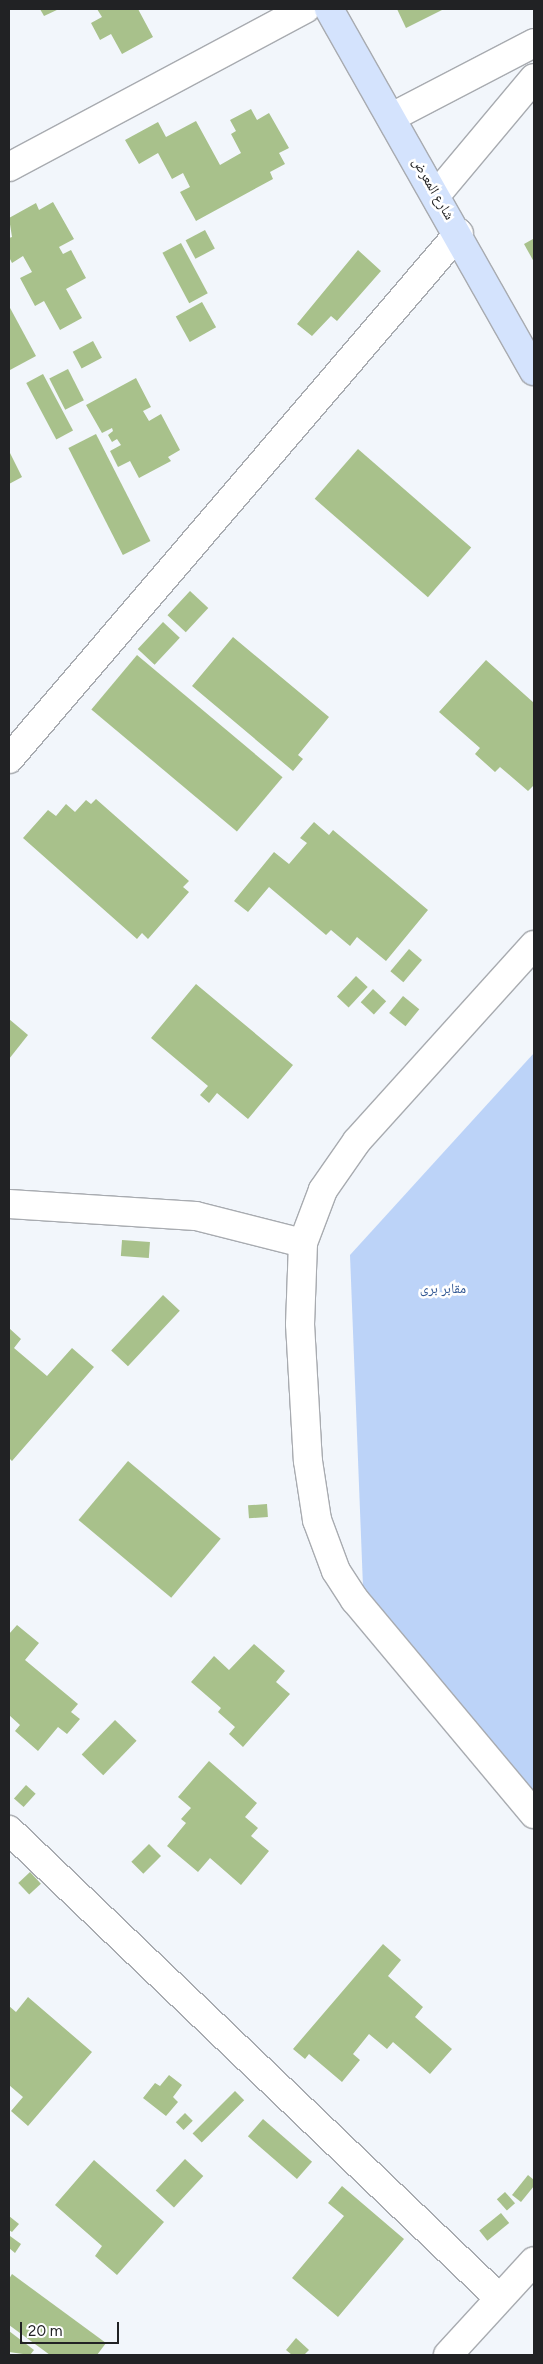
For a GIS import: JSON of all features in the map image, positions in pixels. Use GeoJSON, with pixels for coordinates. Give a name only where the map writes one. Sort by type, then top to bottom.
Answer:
{"type":"FeatureCollection","features":[{"type":"Feature","properties":{"kind":"main road","name":"شارع المعرض"},"geometry":{"type":"LineString","coordinates":[[329,9],[437,194],[534,371]]}},
{"type":"Feature","properties":{"kind":"street"},"geometry":{"type":"LineString","coordinates":[[9,167],[305,9]]}},
{"type":"Feature","properties":{"kind":"street"},"geometry":{"type":"LineString","coordinates":[[392,117],[534,43]]}},
{"type":"Feature","properties":{"kind":"street"},"geometry":{"type":"LineString","coordinates":[[437,194],[534,78]]}},
{"type":"Feature","properties":{"kind":"street"},"geometry":{"type":"LineString","coordinates":[[9,759],[459,233]]}},
{"type":"Feature","properties":{"kind":"street"},"geometry":{"type":"LineString","coordinates":[[534,945],[357,1141],[323,1190],[304,1243],[300,1324],[308,1461],[317,1520],[336,1571],[355,1600],[534,1814]]}},
{"type":"Feature","properties":{"kind":"street"},"geometry":{"type":"LineString","coordinates":[[9,1204],[196,1216],[304,1243]]}},
{"type":"Feature","properties":{"kind":"street"},"geometry":{"type":"LineString","coordinates":[[9,1830],[499,2298]]}},
{"type":"Feature","properties":{"kind":"street"},"geometry":{"type":"LineString","coordinates":[[448,2355],[534,2261]]}},
{"type":"Feature","properties":{"kind":"green space","name":"مقابر برى"},"geometry":{"type":"Polygon","coordinates":[[[534,1053],[534,1794],[363,1587],[350,1255],[534,1053]]]}},
{"type":"Feature","properties":{"kind":"building"},"geometry":{"type":"Polygon","coordinates":[[[40,9],[59,9],[44,16],[40,9]]]}},
{"type":"Feature","properties":{"kind":"building"},"geometry":{"type":"Polygon","coordinates":[[[97,9],[138,9],[153,37],[122,54],[111,34],[100,40],[91,23],[102,17],[97,9]]]}},
{"type":"Feature","properties":{"kind":"building"},"geometry":{"type":"Polygon","coordinates":[[[397,9],[444,9],[406,28],[397,9]]]}},
{"type":"Feature","properties":{"kind":"building"},"geometry":{"type":"Polygon","coordinates":[[[251,109],[257,120],[269,113],[289,148],[279,153],[285,164],[270,172],[273,179],[196,221],[180,192],[190,187],[183,173],[172,179],[158,153],[139,164],[125,140],[158,122],[166,137],[196,121],[220,165],[241,153],[231,134],[236,131],[230,120],[251,109]]]}},
{"type":"Feature","properties":{"kind":"building"},"geometry":{"type":"Polygon","coordinates":[[[53,202],[74,239],[59,247],[63,254],[71,250],[86,278],[66,289],[82,318],[60,330],[44,301],[35,306],[20,278],[32,272],[23,256],[12,263],[9,257],[9,238],[12,237],[9,218],[36,203],[39,210],[53,202]]]}},
{"type":"Feature","properties":{"kind":"building"},"geometry":{"type":"Polygon","coordinates":[[[205,230],[215,249],[195,259],[186,240],[205,230]]]}},
{"type":"Feature","properties":{"kind":"building"},"geometry":{"type":"Polygon","coordinates":[[[533,239],[534,241],[534,262],[524,244],[533,239]]]}},
{"type":"Feature","properties":{"kind":"building"},"geometry":{"type":"Polygon","coordinates":[[[181,243],[208,293],[189,303],[162,253],[181,243]]]}},
{"type":"Feature","properties":{"kind":"building"},"geometry":{"type":"Polygon","coordinates":[[[358,250],[381,271],[337,321],[331,316],[312,336],[297,324],[358,250]]]}},
{"type":"Feature","properties":{"kind":"building"},"geometry":{"type":"Polygon","coordinates":[[[202,302],[216,327],[190,342],[176,317],[202,302]]]}},
{"type":"Feature","properties":{"kind":"building"},"geometry":{"type":"Polygon","coordinates":[[[9,306],[36,356],[10,370],[9,367],[9,306]]]}},
{"type":"Feature","properties":{"kind":"building"},"geometry":{"type":"Polygon","coordinates":[[[93,341],[102,358],[82,369],[73,352],[93,341]]]}},
{"type":"Feature","properties":{"kind":"building"},"geometry":{"type":"Polygon","coordinates":[[[68,369],[84,400],[65,410],[49,379],[68,369]]]}},
{"type":"Feature","properties":{"kind":"building"},"geometry":{"type":"Polygon","coordinates":[[[43,374],[73,431],[56,439],[26,383],[43,374]]]}},
{"type":"Feature","properties":{"kind":"building"},"geometry":{"type":"Polygon","coordinates":[[[136,378],[151,407],[143,411],[149,421],[161,414],[180,450],[168,457],[171,461],[139,478],[130,461],[118,467],[110,451],[121,445],[117,439],[112,442],[108,435],[113,431],[112,428],[102,433],[86,405],[136,378]]]}},
{"type":"Feature","properties":{"kind":"building"},"geometry":{"type":"Polygon","coordinates":[[[96,434],[150,541],[123,555],[68,448],[96,434]]]}},
{"type":"Feature","properties":{"kind":"building"},"geometry":{"type":"Polygon","coordinates":[[[358,449],[471,547],[428,597],[315,499],[358,449]]]}},
{"type":"Feature","properties":{"kind":"building"},"geometry":{"type":"Polygon","coordinates":[[[9,451],[22,477],[9,484],[9,451]]]}},
{"type":"Feature","properties":{"kind":"building"},"geometry":{"type":"Polygon","coordinates":[[[190,591],[208,608],[186,632],[167,615],[190,591]]]}},
{"type":"Feature","properties":{"kind":"building"},"geometry":{"type":"Polygon","coordinates":[[[163,622],[180,638],[155,665],[138,649],[163,622]]]}},
{"type":"Feature","properties":{"kind":"building"},"geometry":{"type":"Polygon","coordinates":[[[233,637],[329,717],[298,755],[303,759],[293,771],[192,686],[233,637]]]}},
{"type":"Feature","properties":{"kind":"building"},"geometry":{"type":"Polygon","coordinates":[[[137,655],[283,777],[237,832],[91,709],[137,655]]]}},
{"type":"Feature","properties":{"kind":"building"},"geometry":{"type":"Polygon","coordinates":[[[486,660],[534,703],[534,785],[528,791],[500,767],[495,772],[475,754],[480,748],[439,712],[486,660]]]}},
{"type":"Feature","properties":{"kind":"building"},"geometry":{"type":"Polygon","coordinates":[[[96,799],[189,881],[183,887],[189,892],[148,939],[142,933],[137,939],[23,838],[48,810],[56,816],[66,804],[75,812],[86,800],[91,804],[96,799]]]}},
{"type":"Feature","properties":{"kind":"building"},"geometry":{"type":"Polygon","coordinates":[[[314,822],[329,835],[333,830],[428,910],[386,961],[357,937],[350,946],[331,930],[326,935],[269,887],[248,912],[234,901],[274,852],[289,864],[307,843],[300,838],[314,822]]]}},
{"type":"Feature","properties":{"kind":"building"},"geometry":{"type":"Polygon","coordinates":[[[409,949],[422,960],[403,982],[390,971],[409,949]]]}},
{"type":"Feature","properties":{"kind":"building"},"geometry":{"type":"Polygon","coordinates":[[[356,976],[368,987],[349,1007],[337,996],[356,976]]]}},
{"type":"Feature","properties":{"kind":"building"},"geometry":{"type":"Polygon","coordinates":[[[196,984],[293,1065],[248,1119],[217,1093],[209,1103],[200,1095],[208,1086],[151,1038],[196,984]]]}},
{"type":"Feature","properties":{"kind":"building"},"geometry":{"type":"Polygon","coordinates":[[[373,989],[386,1001],[374,1014],[361,1002],[373,989]]]}},
{"type":"Feature","properties":{"kind":"building"},"geometry":{"type":"Polygon","coordinates":[[[403,996],[419,1009],[405,1026],[389,1013],[403,996]]]}},
{"type":"Feature","properties":{"kind":"building"},"geometry":{"type":"Polygon","coordinates":[[[9,1019],[28,1035],[9,1059],[9,1019]]]}},
{"type":"Feature","properties":{"kind":"building"},"geometry":{"type":"Polygon","coordinates":[[[122,1240],[150,1242],[149,1258],[121,1256],[122,1240]]]}},
{"type":"Feature","properties":{"kind":"building"},"geometry":{"type":"Polygon","coordinates":[[[163,1295],[180,1311],[128,1366],[111,1351],[163,1295]]]}},
{"type":"Feature","properties":{"kind":"building"},"geometry":{"type":"Polygon","coordinates":[[[9,1328],[21,1339],[14,1348],[47,1376],[72,1348],[94,1367],[12,1461],[9,1458],[9,1328]]]}},
{"type":"Feature","properties":{"kind":"building"},"geometry":{"type":"Polygon","coordinates":[[[128,1461],[221,1539],[171,1598],[79,1520],[128,1461]]]}},
{"type":"Feature","properties":{"kind":"building"},"geometry":{"type":"Polygon","coordinates":[[[267,1504],[268,1517],[249,1518],[248,1505],[267,1504]]]}},
{"type":"Feature","properties":{"kind":"building"},"geometry":{"type":"Polygon","coordinates":[[[17,1625],[39,1643],[25,1660],[78,1704],[71,1712],[80,1719],[67,1734],[58,1727],[38,1751],[15,1731],[20,1725],[9,1715],[9,1634],[17,1625]]]}},
{"type":"Feature","properties":{"kind":"building"},"geometry":{"type":"Polygon","coordinates":[[[254,1644],[285,1671],[276,1682],[290,1694],[243,1747],[229,1734],[235,1727],[218,1712],[221,1708],[191,1682],[214,1656],[229,1670],[254,1644]]]}},
{"type":"Feature","properties":{"kind":"building"},"geometry":{"type":"Polygon","coordinates":[[[115,1720],[137,1741],[103,1775],[82,1755],[115,1720]]]}},
{"type":"Feature","properties":{"kind":"building"},"geometry":{"type":"Polygon","coordinates":[[[209,1761],[257,1803],[245,1817],[258,1828],[251,1836],[269,1851],[241,1885],[210,1858],[198,1872],[167,1846],[186,1823],[181,1819],[191,1808],[178,1797],[209,1761]]]}},
{"type":"Feature","properties":{"kind":"building"},"geometry":{"type":"Polygon","coordinates":[[[26,1785],[36,1794],[24,1807],[14,1798],[26,1785]]]}},
{"type":"Feature","properties":{"kind":"building"},"geometry":{"type":"Polygon","coordinates":[[[149,1844],[161,1856],[143,1874],[131,1862],[149,1844]]]}},
{"type":"Feature","properties":{"kind":"building"},"geometry":{"type":"Polygon","coordinates":[[[30,1872],[41,1884],[29,1895],[18,1883],[30,1872]]]}},
{"type":"Feature","properties":{"kind":"building"},"geometry":{"type":"Polygon","coordinates":[[[383,1944],[401,1960],[388,1976],[423,2007],[415,2017],[452,2049],[430,2074],[393,2042],[387,2049],[369,2034],[353,2054],[360,2060],[342,2082],[309,2054],[305,2059],[293,2049],[383,1944]]]}},
{"type":"Feature","properties":{"kind":"building"},"geometry":{"type":"Polygon","coordinates":[[[28,1997],[92,2052],[28,2126],[11,2111],[23,2097],[9,2085],[9,2006],[16,2012],[28,1997]]]}},
{"type":"Feature","properties":{"kind":"building"},"geometry":{"type":"Polygon","coordinates":[[[169,2075],[182,2085],[173,2097],[178,2102],[166,2116],[143,2098],[155,2083],[160,2086],[169,2075]]]}},
{"type":"Feature","properties":{"kind":"building"},"geometry":{"type":"Polygon","coordinates":[[[235,2091],[244,2100],[202,2143],[193,2133],[235,2091]]]}},
{"type":"Feature","properties":{"kind":"building"},"geometry":{"type":"Polygon","coordinates":[[[185,2113],[193,2121],[184,2130],[176,2122],[185,2113]]]}},
{"type":"Feature","properties":{"kind":"building"},"geometry":{"type":"Polygon","coordinates":[[[263,2119],[312,2162],[297,2179],[248,2136],[263,2119]]]}},
{"type":"Feature","properties":{"kind":"building"},"geometry":{"type":"Polygon","coordinates":[[[185,2159],[203,2176],[174,2207],[156,2190],[185,2159]]]}},
{"type":"Feature","properties":{"kind":"building"},"geometry":{"type":"Polygon","coordinates":[[[94,2160],[164,2222],[117,2275],[95,2256],[102,2246],[55,2205],[94,2160]]]}},
{"type":"Feature","properties":{"kind":"building"},"geometry":{"type":"Polygon","coordinates":[[[528,2175],[534,2180],[534,2186],[521,2202],[512,2195],[528,2175]]]}},
{"type":"Feature","properties":{"kind":"building"},"geometry":{"type":"Polygon","coordinates":[[[342,2186],[404,2239],[338,2317],[292,2278],[344,2216],[328,2203],[342,2186]]]}},
{"type":"Feature","properties":{"kind":"building"},"geometry":{"type":"Polygon","coordinates":[[[505,2192],[515,2203],[507,2211],[497,2199],[505,2192]]]}},
{"type":"Feature","properties":{"kind":"building"},"geometry":{"type":"Polygon","coordinates":[[[501,2213],[509,2223],[487,2241],[479,2231],[501,2213]]]}},
{"type":"Feature","properties":{"kind":"building"},"geometry":{"type":"Polygon","coordinates":[[[9,2216],[19,2224],[12,2232],[9,2230],[9,2216]]]}},
{"type":"Feature","properties":{"kind":"building"},"geometry":{"type":"Polygon","coordinates":[[[10,2236],[21,2244],[15,2253],[9,2248],[10,2236]]]}},
{"type":"Feature","properties":{"kind":"building"},"geometry":{"type":"Polygon","coordinates":[[[12,2274],[106,2343],[97,2355],[50,2355],[9,2325],[9,2279],[12,2274]]]}},
{"type":"Feature","properties":{"kind":"building"},"geometry":{"type":"Polygon","coordinates":[[[9,2331],[34,2350],[30,2355],[9,2352],[9,2331]]]}},
{"type":"Feature","properties":{"kind":"building"},"geometry":{"type":"Polygon","coordinates":[[[296,2338],[309,2350],[304,2355],[292,2355],[286,2350],[296,2338]]]}}]}
